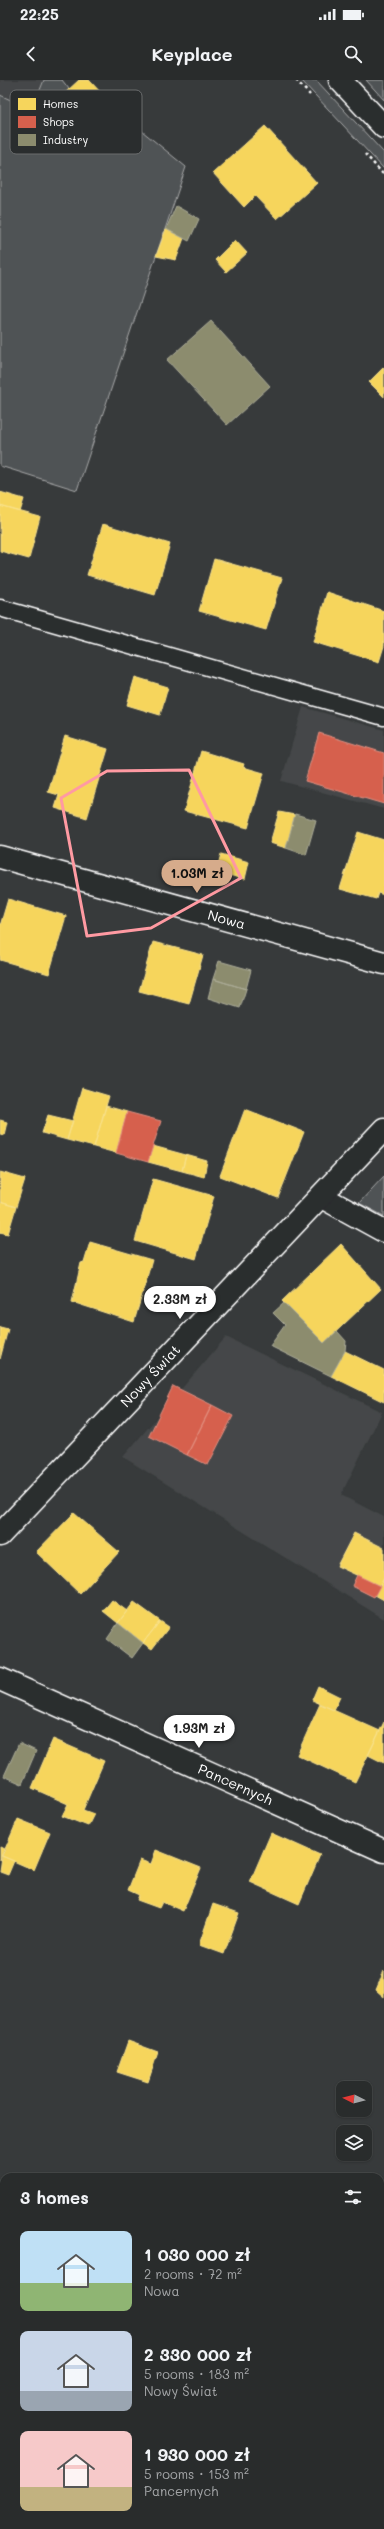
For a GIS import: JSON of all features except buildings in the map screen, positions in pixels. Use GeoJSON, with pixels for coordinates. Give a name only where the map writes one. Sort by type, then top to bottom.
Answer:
{"type":"FeatureCollection","features":[{"type":"Feature","properties":{"kind":"street"},"geometry":{"type":"LineString","coordinates":[[340,80],[384,127]]}},
{"type":"Feature","properties":{"kind":"street","name":"Nowa"},"geometry":{"type":"LineString","coordinates":[[0,857],[384,963]]}},
{"type":"Feature","properties":{"kind":"street","name":"Nowy Świat"},"geometry":{"type":"LineString","coordinates":[[0,1535],[322,1197],[384,1129]]}},
{"type":"Feature","properties":{"kind":"street"},"geometry":{"type":"LineString","coordinates":[[322,1197],[384,1231]]}},
{"type":"Feature","properties":{"kind":"street","name":"Pancernych"},"geometry":{"type":"LineString","coordinates":[[0,1679],[384,1851]]}},
{"type":"Feature","properties":{"kind":"lane"},"geometry":{"type":"LineString","coordinates":[[0,608],[384,717]]}},
{"type":"Feature","properties":{"kind":"highlighted area"},"geometry":{"type":"Polygon","coordinates":[[[189,770],[241,878],[151,928],[87,936],[61,798],[107,771],[189,770]]]}},
{"type":"Feature","properties":{"kind":"shaded area"},"geometry":{"type":"Polygon","coordinates":[[[0,80],[44,80],[40,90],[10,90],[10,100],[0,95],[0,80]]]}},
{"type":"Feature","properties":{"kind":"shaded area"},"geometry":{"type":"Polygon","coordinates":[[[44,80],[62,80],[70,90],[40,90],[44,80]]]}},
{"type":"Feature","properties":{"kind":"shaded area"},"geometry":{"type":"Polygon","coordinates":[[[301,80],[316,80],[384,153],[384,169],[301,80]]]}},
{"type":"Feature","properties":{"kind":"shaded area"},"geometry":{"type":"Polygon","coordinates":[[[366,80],[384,80],[384,100],[366,80]]]}},
{"type":"Feature","properties":{"kind":"shaded area"},"geometry":{"type":"Polygon","coordinates":[[[0,95],[10,100],[10,154],[142,154],[142,131],[186,167],[77,490],[0,466],[0,95]]]}},
{"type":"Feature","properties":{"kind":"shaded area"},"geometry":{"type":"Polygon","coordinates":[[[303,707],[384,730],[384,809],[281,781],[303,707]]]}},
{"type":"Feature","properties":{"kind":"shaded area"},"geometry":{"type":"Polygon","coordinates":[[[384,1176],[384,1216],[359,1203],[384,1176]]]}},
{"type":"Feature","properties":{"kind":"shaded area"},"geometry":{"type":"Polygon","coordinates":[[[226,1337],[382,1412],[341,1495],[384,1517],[384,1619],[123,1457],[226,1337]]]}}]}
